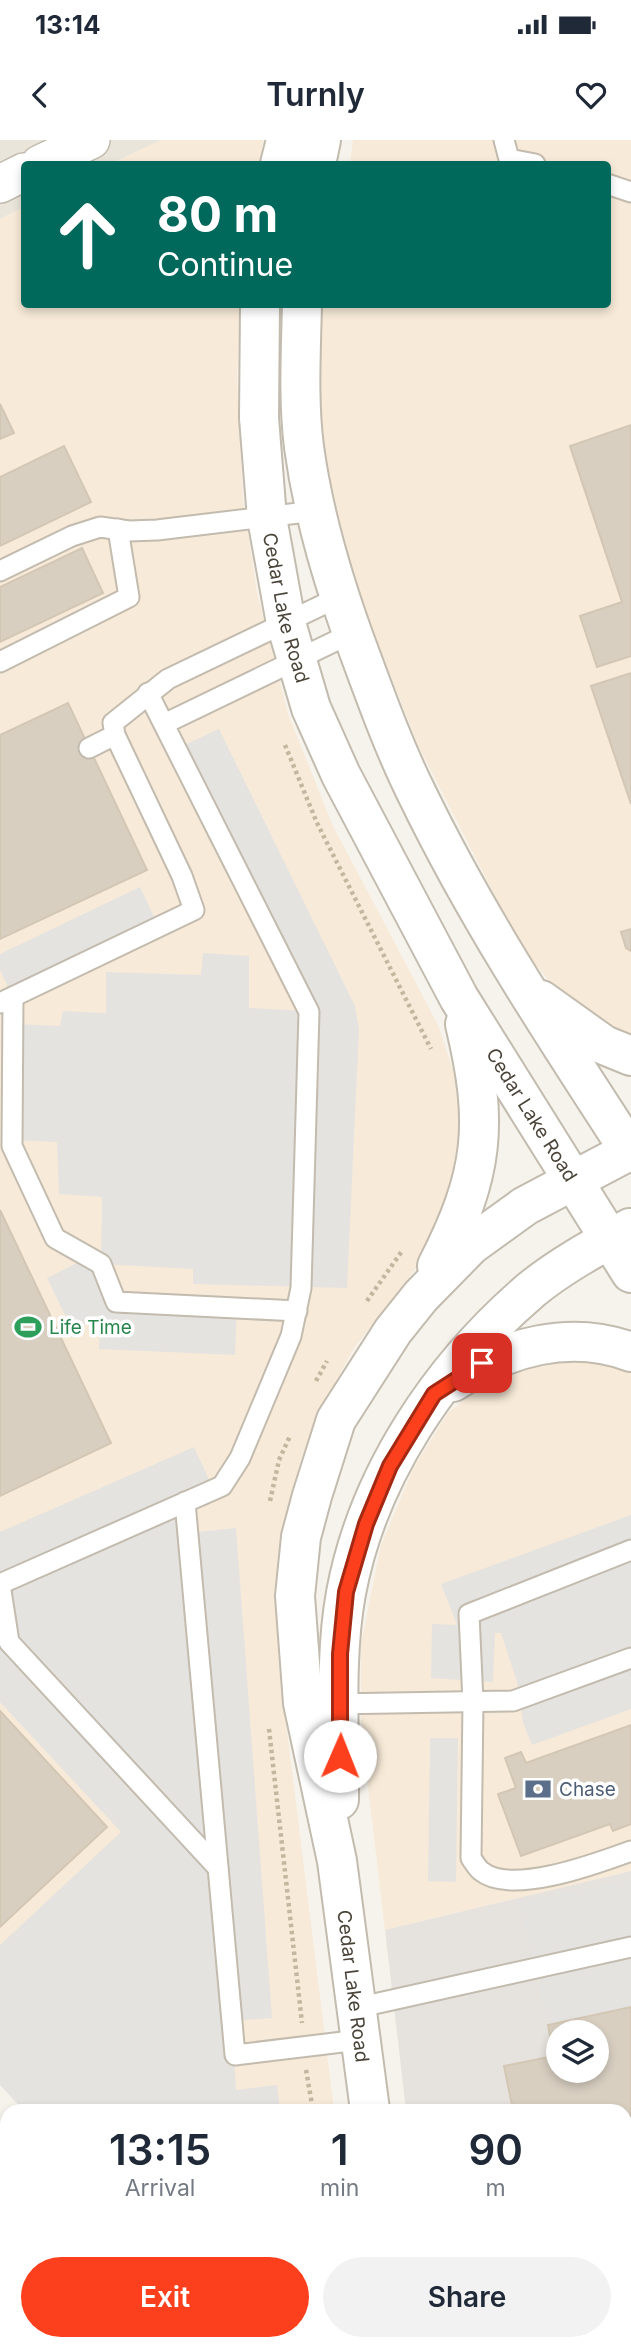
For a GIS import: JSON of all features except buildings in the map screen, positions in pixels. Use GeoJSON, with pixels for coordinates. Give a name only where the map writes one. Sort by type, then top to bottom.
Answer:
{"type":"FeatureCollection","features":[{"type":"Feature","properties":{"kind":"street"},"geometry":{"type":"LineString","coordinates":[[46,161],[90,140]]}},
{"type":"Feature","properties":{"kind":"street"},"geometry":{"type":"LineString","coordinates":[[281,161],[286,140]]}},
{"type":"Feature","properties":{"kind":"street"},"geometry":{"type":"LineString","coordinates":[[317,161],[321,140]]}},
{"type":"Feature","properties":{"kind":"street"},"geometry":{"type":"LineString","coordinates":[[0,184],[21,174]]}},
{"type":"Feature","properties":{"kind":"street","name":"Cedar Lake Road"},"geometry":{"type":"LineString","coordinates":[[260,308],[259,418],[267,518],[286,623],[312,708],[341,775],[459,998],[573,1181],[525,1206],[471,1245],[421,1296],[393,1331],[336,1420],[301,1537],[295,1596],[303,1703],[337,1861],[369,2104]]}},
{"type":"Feature","properties":{"kind":"street"},"geometry":{"type":"LineString","coordinates":[[302,308],[304,445],[316,512],[339,597],[416,793],[520,983],[631,1151],[573,1181],[620,1233],[631,1273]]}},
{"type":"Feature","properties":{"kind":"street"},"geometry":{"type":"LineString","coordinates":[[520,983],[604,1045],[631,1056]]}},
{"type":"Feature","properties":{"kind":"street"},"geometry":{"type":"LineString","coordinates":[[421,1296],[461,1217],[477,1163],[480,1117],[475,1066],[459,998]]}},
{"type":"Feature","properties":{"kind":"street","name":"Cedar Lake Road"},"geometry":{"type":"LineString","coordinates":[[337,1861],[340,1654],[346,1592],[366,1524],[390,1466],[434,1394],[480,1337],[533,1289],[620,1233]]}},
{"type":"Feature","properties":{"kind":"street"},"geometry":{"type":"LineString","coordinates":[[434,1394],[482,1363],[532,1345],[585,1341],[631,1352]]}},
{"type":"Feature","properties":{"kind":"lane"},"geometry":{"type":"LineString","coordinates":[[504,140],[509,159],[519,161]]}},
{"type":"Feature","properties":{"kind":"lane"},"geometry":{"type":"LineString","coordinates":[[611,185],[631,192]]}},
{"type":"Feature","properties":{"kind":"lane"},"geometry":{"type":"LineString","coordinates":[[0,571],[72,536],[100,527],[157,530],[316,512]]}},
{"type":"Feature","properties":{"kind":"lane"},"geometry":{"type":"LineString","coordinates":[[0,662],[130,597],[118,529]]}},
{"type":"Feature","properties":{"kind":"lane"},"geometry":{"type":"LineString","coordinates":[[296,1311],[116,1302],[101,1264],[55,1238],[12,1146],[6,1000],[194,910],[182,876],[115,735],[113,723],[169,679],[339,597]]}},
{"type":"Feature","properties":{"kind":"lane"},"geometry":{"type":"LineString","coordinates":[[166,723],[352,633]]}},
{"type":"Feature","properties":{"kind":"lane"},"geometry":{"type":"LineString","coordinates":[[148,693],[166,723],[309,1012],[301,1288],[291,1336],[240,1458],[222,1486],[0,1584],[9,1642],[218,1868]]}},
{"type":"Feature","properties":{"kind":"lane"},"geometry":{"type":"LineString","coordinates":[[89,748],[115,735]]}},
{"type":"Feature","properties":{"kind":"lane"},"geometry":{"type":"LineString","coordinates":[[185,1502],[235,2055],[357,2024],[631,1947]]}},
{"type":"Feature","properties":{"kind":"lane"},"geometry":{"type":"LineString","coordinates":[[631,1550],[469,1614],[473,1702],[471,1858],[482,1873],[515,1882],[581,1869],[631,1851]]}},
{"type":"Feature","properties":{"kind":"lane"},"geometry":{"type":"LineString","coordinates":[[303,1703],[513,1701],[631,1658]]}},
{"type":"Feature","properties":{"kind":"shaded area"},"geometry":{"type":"Polygon","coordinates":[[[0,140],[161,140],[117,161],[21,161],[21,208],[0,219],[0,140]]]}},
{"type":"Feature","properties":{"kind":"shaded area"},"geometry":{"type":"Polygon","coordinates":[[[161,140],[263,140],[260,161],[117,161],[161,140]]]}},
{"type":"Feature","properties":{"kind":"shaded area"},"geometry":{"type":"Polygon","coordinates":[[[353,140],[631,140],[631,1038],[610,1029],[564,997],[532,961],[518,941],[418,745],[346,563],[321,459],[315,308],[611,308],[611,161],[350,161],[353,140]]]}},
{"type":"Feature","properties":{"kind":"shaded area"},"geometry":{"type":"Polygon","coordinates":[[[21,208],[21,308],[240,308],[237,377],[243,500],[257,593],[288,714],[333,826],[438,1025],[457,1083],[461,1128],[456,1177],[424,1258],[354,1348],[317,1416],[300,1462],[280,1548],[276,1616],[279,1666],[333,2104],[51,2104],[0,2048],[0,219],[21,208]]]}},
{"type":"Feature","properties":{"kind":"shaded area"},"geometry":{"type":"Polygon","coordinates":[[[219,729],[355,1006],[359,1029],[347,1288],[193,1284],[193,1269],[101,1264],[102,1197],[59,1194],[57,1142],[12,1140],[13,1024],[60,1026],[63,1011],[106,1013],[106,972],[201,975],[203,953],[249,956],[249,1008],[309,1011],[178,748],[219,729]]]}},
{"type":"Feature","properties":{"kind":"shaded area"},"geometry":{"type":"Polygon","coordinates":[[[140,887],[159,927],[13,997],[0,970],[0,954],[140,887]]]}},
{"type":"Feature","properties":{"kind":"shaded area"},"geometry":{"type":"Polygon","coordinates":[[[89,1257],[101,1264],[116,1302],[237,1308],[235,1355],[99,1349],[100,1326],[80,1324],[65,1315],[47,1278],[89,1257]]]}},
{"type":"Feature","properties":{"kind":"shaded area"},"geometry":{"type":"Polygon","coordinates":[[[552,1358],[582,1359],[631,1369],[631,1871],[385,1930],[361,1728],[361,1644],[381,1545],[414,1467],[448,1413],[489,1380],[552,1358]]]}},
{"type":"Feature","properties":{"kind":"shaded area"},"geometry":{"type":"Polygon","coordinates":[[[194,1447],[214,1490],[185,1502],[187,1533],[236,1528],[272,2018],[232,2021],[236,2090],[277,2085],[279,2104],[17,2104],[0,2085],[0,1945],[121,1832],[0,1702],[0,1532],[194,1447]]]}},
{"type":"Feature","properties":{"kind":"shaded area"},"geometry":{"type":"Polygon","coordinates":[[[631,1515],[631,1709],[532,1745],[523,1723],[517,1682],[501,1633],[495,1633],[493,1682],[431,1678],[432,1624],[457,1625],[441,1584],[631,1515]]]}},
{"type":"Feature","properties":{"kind":"shaded area"},"geometry":{"type":"Polygon","coordinates":[[[430,1738],[458,1738],[456,1882],[428,1881],[430,1738]]]}},
{"type":"Feature","properties":{"kind":"shaded area"},"geometry":{"type":"Polygon","coordinates":[[[631,1871],[631,2104],[405,2104],[385,1930],[631,1871]]]}},
{"type":"Feature","properties":{"kind":"shaded area"},"geometry":{"type":"Polygon","coordinates":[[[631,1880],[631,2007],[571,2020],[547,2020],[518,1901],[631,1880]]]}},
{"type":"Feature","properties":{"kind":"place","name":"Life Time"},"geometry":{"type":"Point","coordinates":[28,1327]}},
{"type":"Feature","properties":{"kind":"place","name":"Chase"},"geometry":{"type":"Point","coordinates":[538,1789]}},
{"type":"Feature","properties":{"kind":"route"},"geometry":{"type":"LineString","coordinates":[[340,1756],[340,1654],[346,1592],[366,1524],[390,1466],[434,1394],[482,1363]]}}]}
